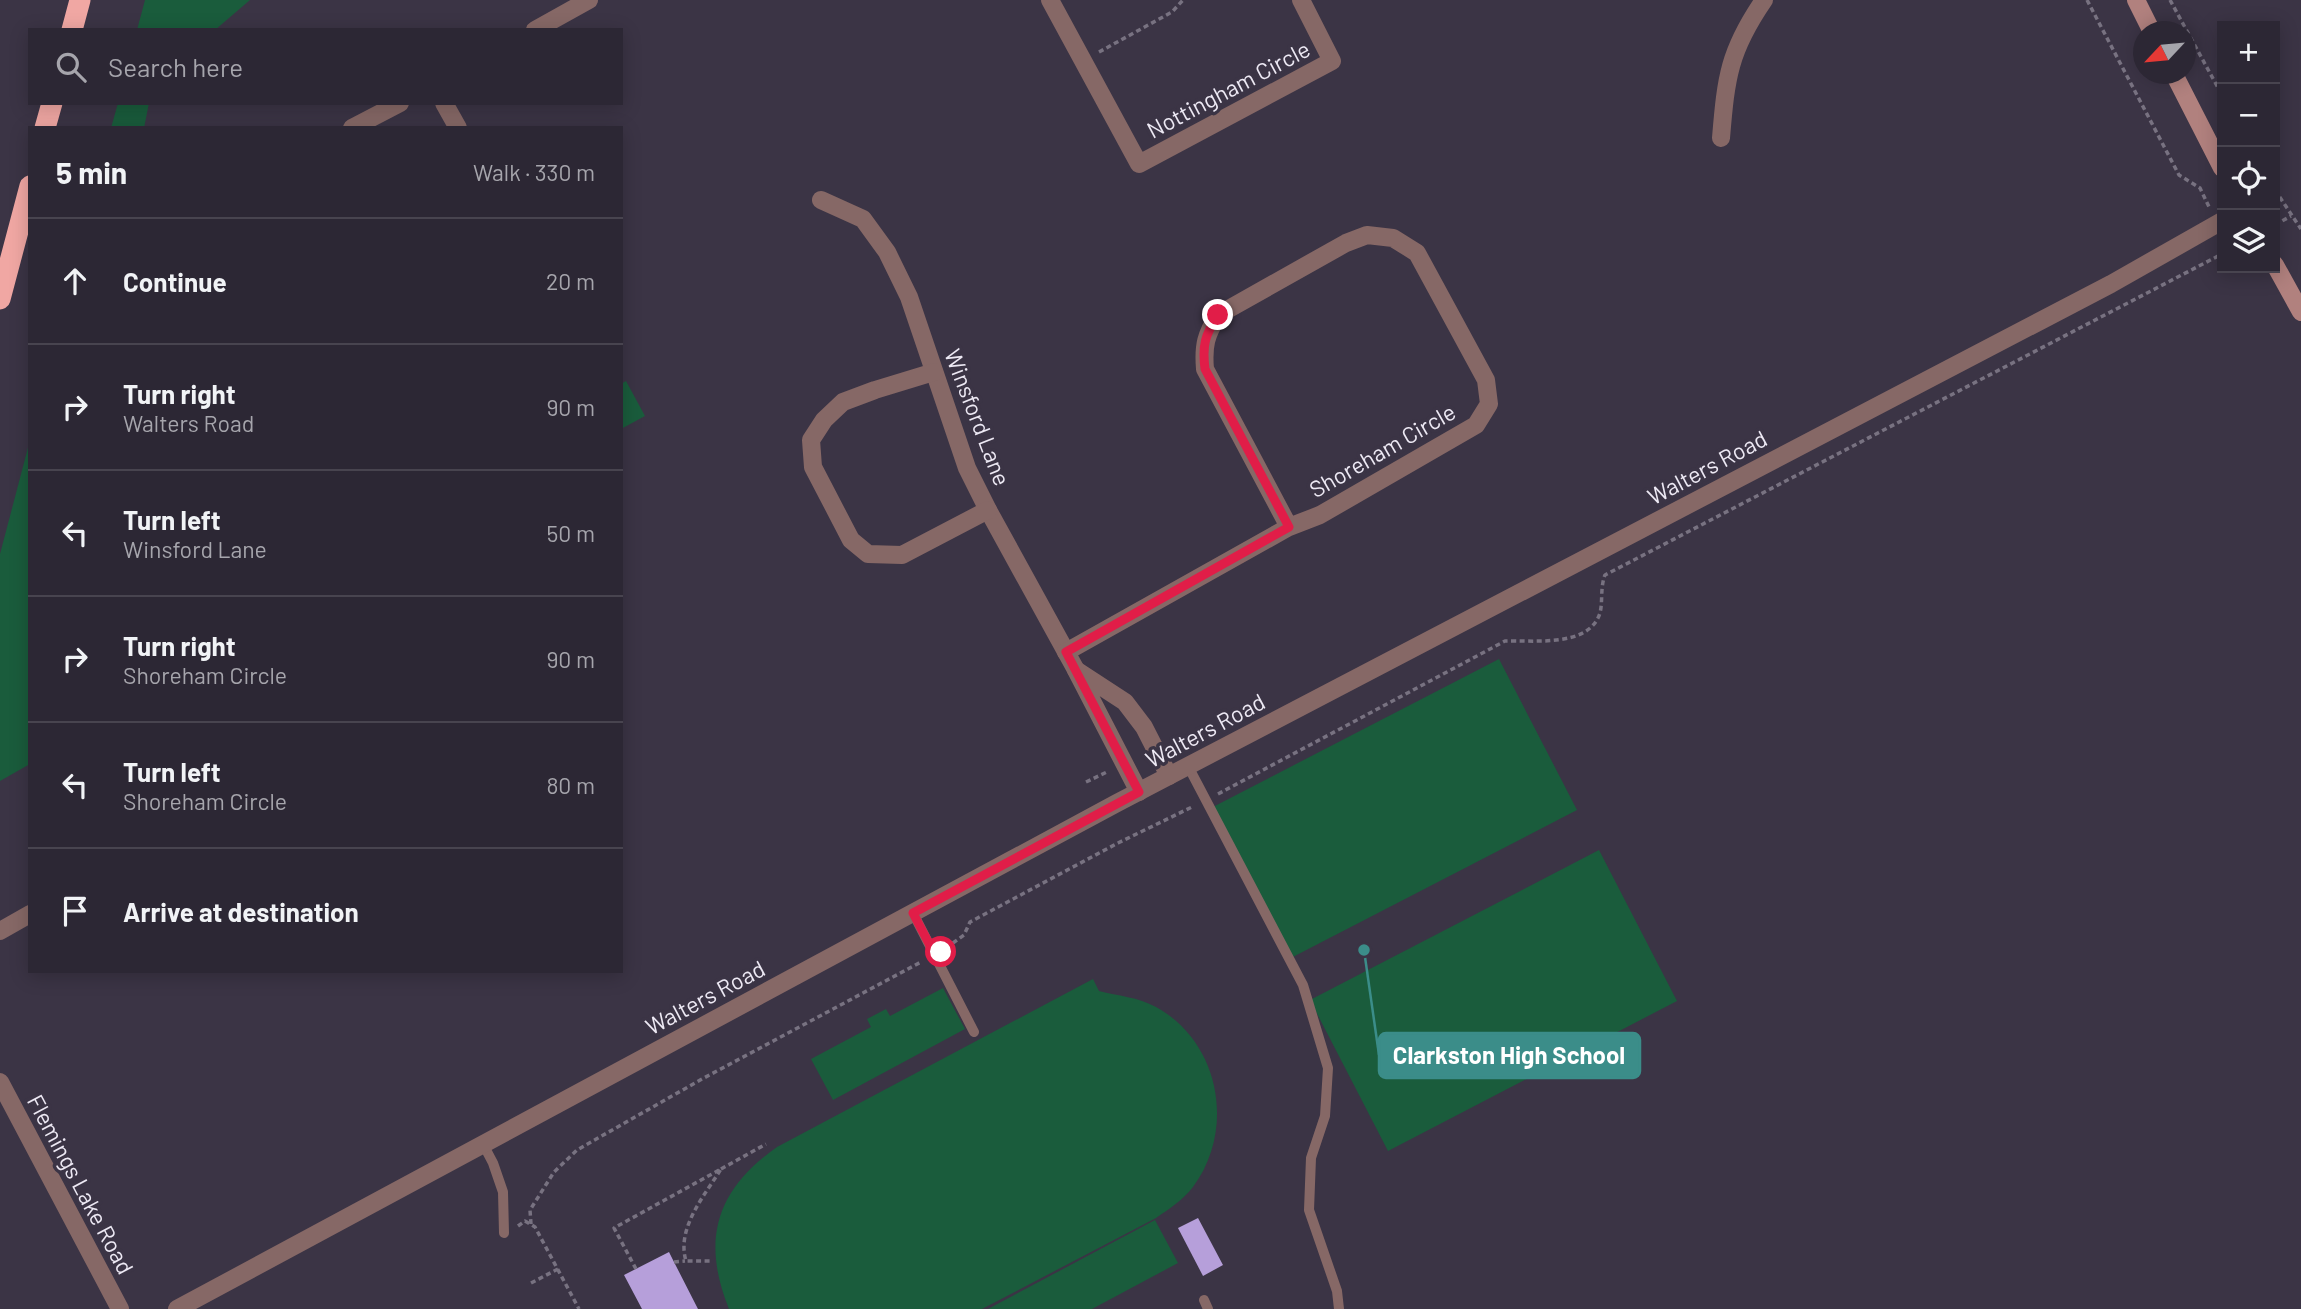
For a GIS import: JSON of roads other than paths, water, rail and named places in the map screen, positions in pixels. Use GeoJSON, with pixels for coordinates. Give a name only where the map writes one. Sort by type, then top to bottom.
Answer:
{"type":"FeatureCollection","features":[{"type":"Feature","properties":{"kind":"highway"},"geometry":{"type":"LineString","coordinates":[[73,28],[80,0]]}},
{"type":"Feature","properties":{"kind":"highway"},"geometry":{"type":"LineString","coordinates":[[46,126],[51,105]]}},
{"type":"Feature","properties":{"kind":"highway"},"geometry":{"type":"LineString","coordinates":[[0,299],[28,194]]}},
{"type":"Feature","properties":{"kind":"street"},"geometry":{"type":"LineString","coordinates":[[539,28],[589,0]]}},
{"type":"Feature","properties":{"kind":"street","name":"Nottingham Circle"},"geometry":{"type":"LineString","coordinates":[[1050,0],[1139,163],[1332,61],[1301,0]]}},
{"type":"Feature","properties":{"kind":"street"},"geometry":{"type":"LineString","coordinates":[[1721,138],[1725,88],[1731,59],[1749,22],[1764,0]]}},
{"type":"Feature","properties":{"kind":"street"},"geometry":{"type":"LineString","coordinates":[[2136,0],[2146,21]]}},
{"type":"Feature","properties":{"kind":"street"},"geometry":{"type":"LineString","coordinates":[[2179,84],[2217,157]]}},
{"type":"Feature","properties":{"kind":"street"},"geometry":{"type":"LineString","coordinates":[[356,126],[396,105]]}},
{"type":"Feature","properties":{"kind":"street"},"geometry":{"type":"LineString","coordinates":[[445,105],[457,126]]}},
{"type":"Feature","properties":{"kind":"street","name":"Winsford Lane"},"geometry":{"type":"LineString","coordinates":[[821,200],[863,219],[887,252],[909,297],[967,468],[1139,792]]}},
{"type":"Feature","properties":{"kind":"street","name":"Walters Road"},"geometry":{"type":"LineString","coordinates":[[177,1309],[1169,776],[2086,297],[2217,225]]}},
{"type":"Feature","properties":{"kind":"street","name":"Shoreham Circle"},"geometry":{"type":"LineString","coordinates":[[1066,652],[1289,527],[1320,515],[1476,425],[1489,404],[1486,380],[1417,253],[1393,238],[1367,235],[1346,243],[1218,315],[1207,332],[1203,350],[1205,369],[1289,527]]}},
{"type":"Feature","properties":{"kind":"street"},"geometry":{"type":"LineString","coordinates":[[2279,273],[2301,312]]}},
{"type":"Feature","properties":{"kind":"street"},"geometry":{"type":"LineString","coordinates":[[934,372],[843,402],[824,420],[811,440],[813,467],[851,540],[868,554],[902,555],[988,510]]}},
{"type":"Feature","properties":{"kind":"street","name":"Winsford Lane"},"geometry":{"type":"LineString","coordinates":[[1076,670],[1125,702],[1144,727],[1169,776]]}},
{"type":"Feature","properties":{"kind":"street"},"geometry":{"type":"LineString","coordinates":[[0,931],[28,915]]}},
{"type":"Feature","properties":{"kind":"street","name":"Flemings Lake Road"},"geometry":{"type":"LineString","coordinates":[[0,1082],[120,1309]]}},
{"type":"Feature","properties":{"kind":"lane"},"geometry":{"type":"LineString","coordinates":[[1188,766],[1303,985],[1328,1068],[1325,1115],[1311,1158],[1309,1210],[1337,1291],[1339,1309]]}},
{"type":"Feature","properties":{"kind":"lane"},"geometry":{"type":"LineString","coordinates":[[913,913],[974,1032]]}},
{"type":"Feature","properties":{"kind":"lane"},"geometry":{"type":"LineString","coordinates":[[483,1144],[503,1192],[504,1233]]}},
{"type":"Feature","properties":{"kind":"place","name":"Clarkston High School"},"geometry":{"type":"Point","coordinates":[1364,950]}}]}
